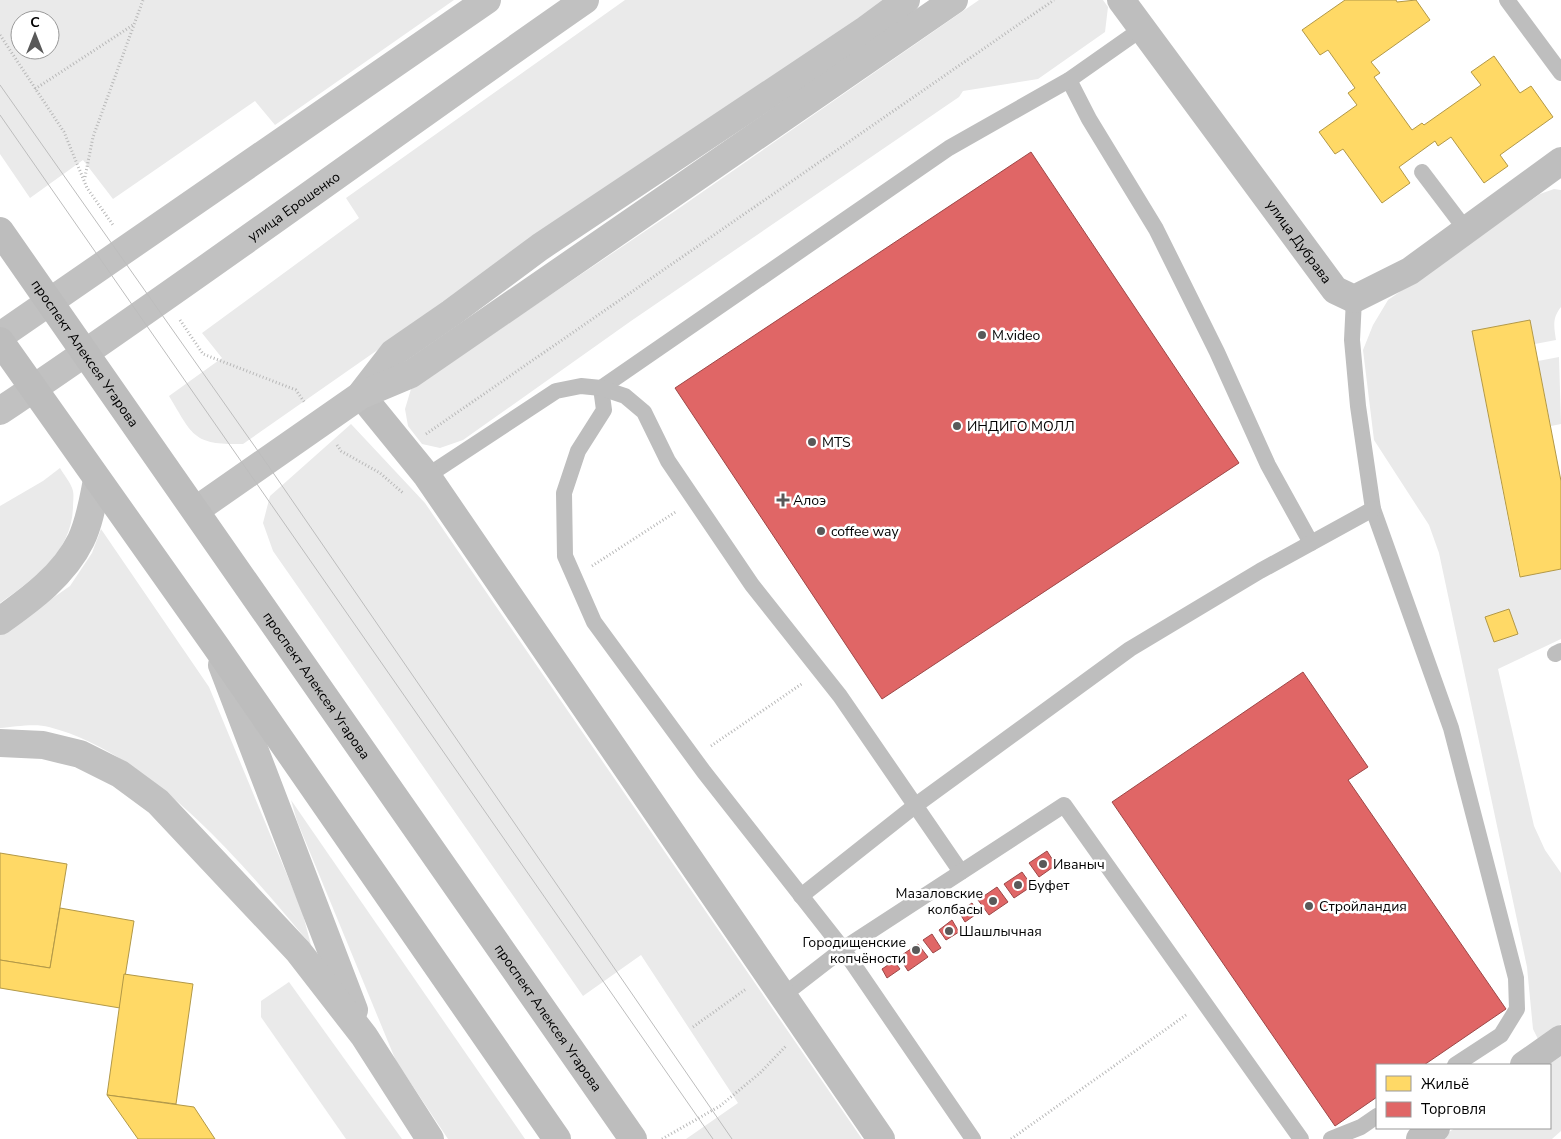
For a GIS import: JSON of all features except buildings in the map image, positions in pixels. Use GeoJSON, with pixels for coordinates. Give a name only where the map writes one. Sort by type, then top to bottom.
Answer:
{"type":"FeatureCollection","features":[{"type":"Feature","properties":{"kind":"main road"},"geometry":{"type":"LineString","coordinates":[[0,336],[487,0]]}},
{"type":"Feature","properties":{"kind":"main road","name":"улица Ерошенко"},"geometry":{"type":"LineString","coordinates":[[0,411],[118,332],[448,95],[585,0]]}},
{"type":"Feature","properties":{"kind":"main road"},"geometry":{"type":"LineString","coordinates":[[361,395],[393,353],[451,314],[540,247],[864,31],[906,0]]}},
{"type":"Feature","properties":{"kind":"main road"},"geometry":{"type":"LineString","coordinates":[[196,510],[361,395],[411,374],[954,0]]}},
{"type":"Feature","properties":{"kind":"main road","name":"проспект Алексея Угарова"},"geometry":{"type":"LineString","coordinates":[[3,235],[633,1139]]}},
{"type":"Feature","properties":{"kind":"main road"},"geometry":{"type":"LineString","coordinates":[[0,341],[215,644],[557,1139]]}},
{"type":"Feature","properties":{"kind":"main road"},"geometry":{"type":"LineString","coordinates":[[0,621],[31,599],[57,574],[81,540],[90,513],[91,470]]}},
{"type":"Feature","properties":{"kind":"main road"},"geometry":{"type":"LineString","coordinates":[[215,644],[364,1036]]}},
{"type":"Feature","properties":{"kind":"main road"},"geometry":{"type":"LineString","coordinates":[[0,743],[43,745],[80,754],[120,774],[158,802],[298,951],[364,1036],[430,1139]]}},
{"type":"Feature","properties":{"kind":"street","name":"улица Дубрава"},"geometry":{"type":"LineString","coordinates":[[1124,1],[1336,290],[1354,299]]}},
{"type":"Feature","properties":{"kind":"street"},"geometry":{"type":"LineString","coordinates":[[1354,299],[1410,271],[1561,161]]}},
{"type":"Feature","properties":{"kind":"street"},"geometry":{"type":"LineString","coordinates":[[361,395],[426,476],[781,997],[881,1139]]}},
{"type":"Feature","properties":{"kind":"street"},"geometry":{"type":"LineString","coordinates":[[1525,1064],[1561,1039]]}},
{"type":"Feature","properties":{"kind":"street"},"geometry":{"type":"LineString","coordinates":[[1420,1139],[1435,1129]]}},
{"type":"Feature","properties":{"kind":"lane"},"geometry":{"type":"LineString","coordinates":[[1506,0],[1561,73]]}},
{"type":"Feature","properties":{"kind":"lane"},"geometry":{"type":"LineString","coordinates":[[601,388],[949,148],[1069,80],[1143,28]]}},
{"type":"Feature","properties":{"kind":"lane"},"geometry":{"type":"LineString","coordinates":[[1069,80],[1088,119],[1156,229],[1217,352],[1268,464],[1311,543]]}},
{"type":"Feature","properties":{"kind":"lane"},"geometry":{"type":"LineString","coordinates":[[1422,172],[1466,230]]}},
{"type":"Feature","properties":{"kind":"lane"},"geometry":{"type":"LineString","coordinates":[[1354,299],[1352,340],[1358,406],[1373,509],[1451,728],[1516,978],[1517,1009],[1501,1035],[1457,1064]]}},
{"type":"Feature","properties":{"kind":"lane"},"geometry":{"type":"LineString","coordinates":[[426,476],[556,391],[581,386],[601,388],[625,396],[644,412],[668,460],[752,585],[840,696],[961,872]]}},
{"type":"Feature","properties":{"kind":"lane"},"geometry":{"type":"LineString","coordinates":[[601,388],[604,410],[578,451],[564,493],[565,556],[594,622],[694,758],[843,949],[973,1139]]}},
{"type":"Feature","properties":{"kind":"lane"},"geometry":{"type":"LineString","coordinates":[[800,896],[916,805],[1130,649],[1373,509]]}},
{"type":"Feature","properties":{"kind":"lane"},"geometry":{"type":"LineString","coordinates":[[781,997],[843,949],[1064,805],[1301,1139]]}},
{"type":"Feature","properties":{"kind":"lane"},"geometry":{"type":"LineString","coordinates":[[1331,1139],[1361,1127],[1376,1117]]}},
{"type":"Feature","properties":{"kind":"path"},"geometry":{"type":"LineString","coordinates":[[85,177],[93,136],[143,0]]}},
{"type":"Feature","properties":{"kind":"path"},"geometry":{"type":"LineString","coordinates":[[405,449],[1054,0]]}},
{"type":"Feature","properties":{"kind":"path"},"geometry":{"type":"LineString","coordinates":[[35,89],[133,25]]}},
{"type":"Feature","properties":{"kind":"path"},"geometry":{"type":"LineString","coordinates":[[0,35],[64,132],[85,177],[88,188]]}},
{"type":"Feature","properties":{"kind":"path"},"geometry":{"type":"LineString","coordinates":[[203,354],[296,390],[306,404]]}},
{"type":"Feature","properties":{"kind":"path"},"geometry":{"type":"LineString","coordinates":[[337,445],[341,451],[380,473],[406,495]]}},
{"type":"Feature","properties":{"kind":"path"},"geometry":{"type":"LineString","coordinates":[[575,577],[695,500]]}},
{"type":"Feature","properties":{"kind":"path"},"geometry":{"type":"LineString","coordinates":[[694,758],[820,671]]}},
{"type":"Feature","properties":{"kind":"path"},"geometry":{"type":"LineString","coordinates":[[1011,1139],[1204,1002]]}},
{"type":"Feature","properties":{"kind":"path"},"geometry":{"type":"LineString","coordinates":[[662,1139],[720,1106],[760,1073],[803,1027]]}},
{"type":"Feature","properties":{"kind":"shaded area"},"geometry":{"type":"Polygon","coordinates":[[[0,0],[454,0],[275,125],[255,101],[113,199],[83,160],[30,198],[0,154],[0,0]]]}},
{"type":"Feature","properties":{"kind":"shaded area"},"geometry":{"type":"Polygon","coordinates":[[[625,0],[886,0],[654,157],[243,444],[214,443],[204,440],[190,429],[169,396],[222,358],[202,333],[359,218],[346,198],[625,0]]]}},
{"type":"Feature","properties":{"kind":"shaded area"},"geometry":{"type":"Polygon","coordinates":[[[979,0],[1103,0],[1108,7],[1105,32],[1038,79],[963,91],[959,97],[631,321],[463,440],[440,448],[422,444],[408,426],[405,409],[411,389],[675,211],[979,0]]]}},
{"type":"Feature","properties":{"kind":"shaded area"},"geometry":{"type":"Polygon","coordinates":[[[1554,189],[1561,190],[1561,307],[1555,319],[1556,340],[1535,344],[1530,320],[1472,331],[1519,577],[1561,569],[1561,639],[1498,669],[1534,826],[1545,850],[1561,873],[1561,1024],[1539,1041],[1533,1029],[1527,967],[1439,553],[1429,525],[1374,440],[1363,350],[1373,325],[1388,300],[1540,194],[1554,189]]]}},
{"type":"Feature","properties":{"kind":"shaded area"},"geometry":{"type":"Polygon","coordinates":[[[1559,357],[1561,424],[1551,426],[1538,361],[1559,357]]]}},
{"type":"Feature","properties":{"kind":"shaded area"},"geometry":{"type":"Polygon","coordinates":[[[351,424],[425,503],[862,1139],[686,1139],[738,1103],[641,955],[583,996],[273,551],[263,523],[270,496],[351,424]]]}},
{"type":"Feature","properties":{"kind":"shaded area"},"geometry":{"type":"Polygon","coordinates":[[[60,468],[71,485],[73,493],[71,523],[66,538],[49,563],[38,574],[0,603],[0,506],[43,481],[60,468]]]}},
{"type":"Feature","properties":{"kind":"shaded area"},"geometry":{"type":"Polygon","coordinates":[[[101,529],[209,687],[302,911],[311,945],[257,881],[226,848],[159,787],[124,761],[87,741],[49,727],[31,725],[0,728],[0,635],[70,586],[92,553],[101,529]]]}},
{"type":"Feature","properties":{"kind":"shaded area"},"geometry":{"type":"Polygon","coordinates":[[[291,800],[525,1139],[448,1139],[396,1061],[297,821],[291,800]]]}},
{"type":"Feature","properties":{"kind":"shaded area"},"geometry":{"type":"Polygon","coordinates":[[[289,982],[402,1139],[346,1139],[261,1017],[261,1001],[289,982]]]}},
{"type":"Feature","properties":{"kind":"shaded area"},"geometry":{"type":"Polygon","coordinates":[[[1561,1053],[1561,1131],[1552,1139],[1439,1139],[1454,1129],[1551,1129],[1551,1064],[1545,1064],[1561,1053]]]}},
{"type":"Feature","properties":{"kind":"tram line"},"geometry":{"type":"LineString","coordinates":[[0,85],[265,461],[732,1139]]}},
{"type":"Feature","properties":{"kind":"tram line"},"geometry":{"type":"LineString","coordinates":[[0,115],[713,1139]]}},
{"type":"Feature","properties":{"kind":"place","name":"M.video"},"geometry":{"type":"Point","coordinates":[982,335]}},
{"type":"Feature","properties":{"kind":"place","name":"ИНДИГО МОЛЛ"},"geometry":{"type":"Point","coordinates":[957,426]}},
{"type":"Feature","properties":{"kind":"place","name":"MTS"},"geometry":{"type":"Point","coordinates":[812,442]}},
{"type":"Feature","properties":{"kind":"place","name":"Алоэ"},"geometry":{"type":"Point","coordinates":[783,500]}},
{"type":"Feature","properties":{"kind":"place","name":"coffee way"},"geometry":{"type":"Point","coordinates":[821,531]}},
{"type":"Feature","properties":{"kind":"place","name":"Иваныч"},"geometry":{"type":"Point","coordinates":[1043,864]}},
{"type":"Feature","properties":{"kind":"place","name":"Буфет"},"geometry":{"type":"Point","coordinates":[1018,885]}},
{"type":"Feature","properties":{"kind":"place","name":"Мазаловские колбасы"},"geometry":{"type":"Point","coordinates":[993,901]}},
{"type":"Feature","properties":{"kind":"place","name":"Стройландия"},"geometry":{"type":"Point","coordinates":[1309,906]}},
{"type":"Feature","properties":{"kind":"place","name":"Шашлычная"},"geometry":{"type":"Point","coordinates":[949,931]}},
{"type":"Feature","properties":{"kind":"place","name":"Городищенские копчёности"},"geometry":{"type":"Point","coordinates":[916,950]}}]}
